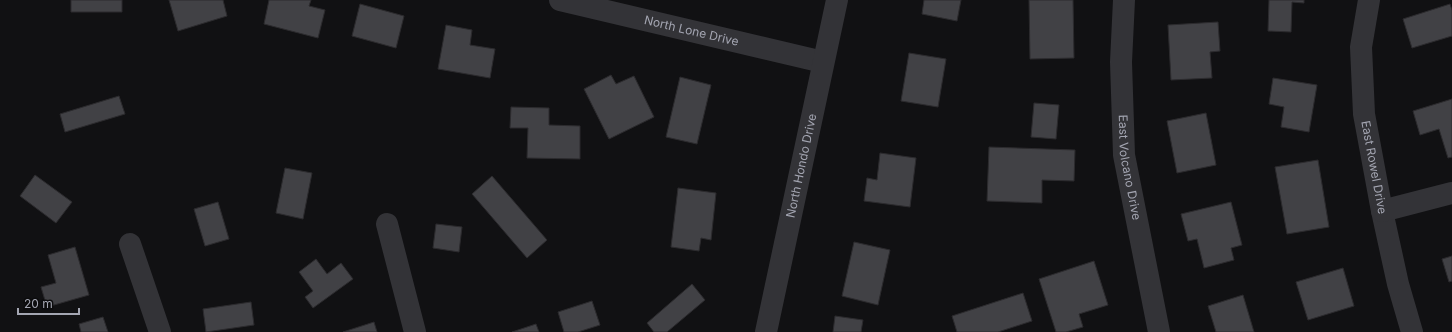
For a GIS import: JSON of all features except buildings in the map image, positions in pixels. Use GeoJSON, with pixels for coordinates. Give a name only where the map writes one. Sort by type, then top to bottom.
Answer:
{"type":"FeatureCollection","features":[{"type":"Feature","properties":{"kind":"street","name":"North Lone Drive"},"geometry":{"type":"LineString","coordinates":[[560,0],[823,62]]}},
{"type":"Feature","properties":{"kind":"street","name":"North Hondo Drive"},"geometry":{"type":"LineString","coordinates":[[766,332],[837,0]]}},
{"type":"Feature","properties":{"kind":"street","name":"East Volcano Drive"},"geometry":{"type":"LineString","coordinates":[[1124,0],[1121,62],[1124,155],[1159,332]]}},
{"type":"Feature","properties":{"kind":"street","name":"East Rowel Drive"},"geometry":{"type":"LineString","coordinates":[[1370,0],[1361,47],[1364,114],[1382,211],[1398,284],[1412,332]]}},
{"type":"Feature","properties":{"kind":"street"},"geometry":{"type":"LineString","coordinates":[[1382,211],[1452,193]]}},
{"type":"Feature","properties":{"kind":"street"},"geometry":{"type":"LineString","coordinates":[[387,224],[415,332]]}},
{"type":"Feature","properties":{"kind":"street"},"geometry":{"type":"LineString","coordinates":[[130,244],[160,332]]}}]}
